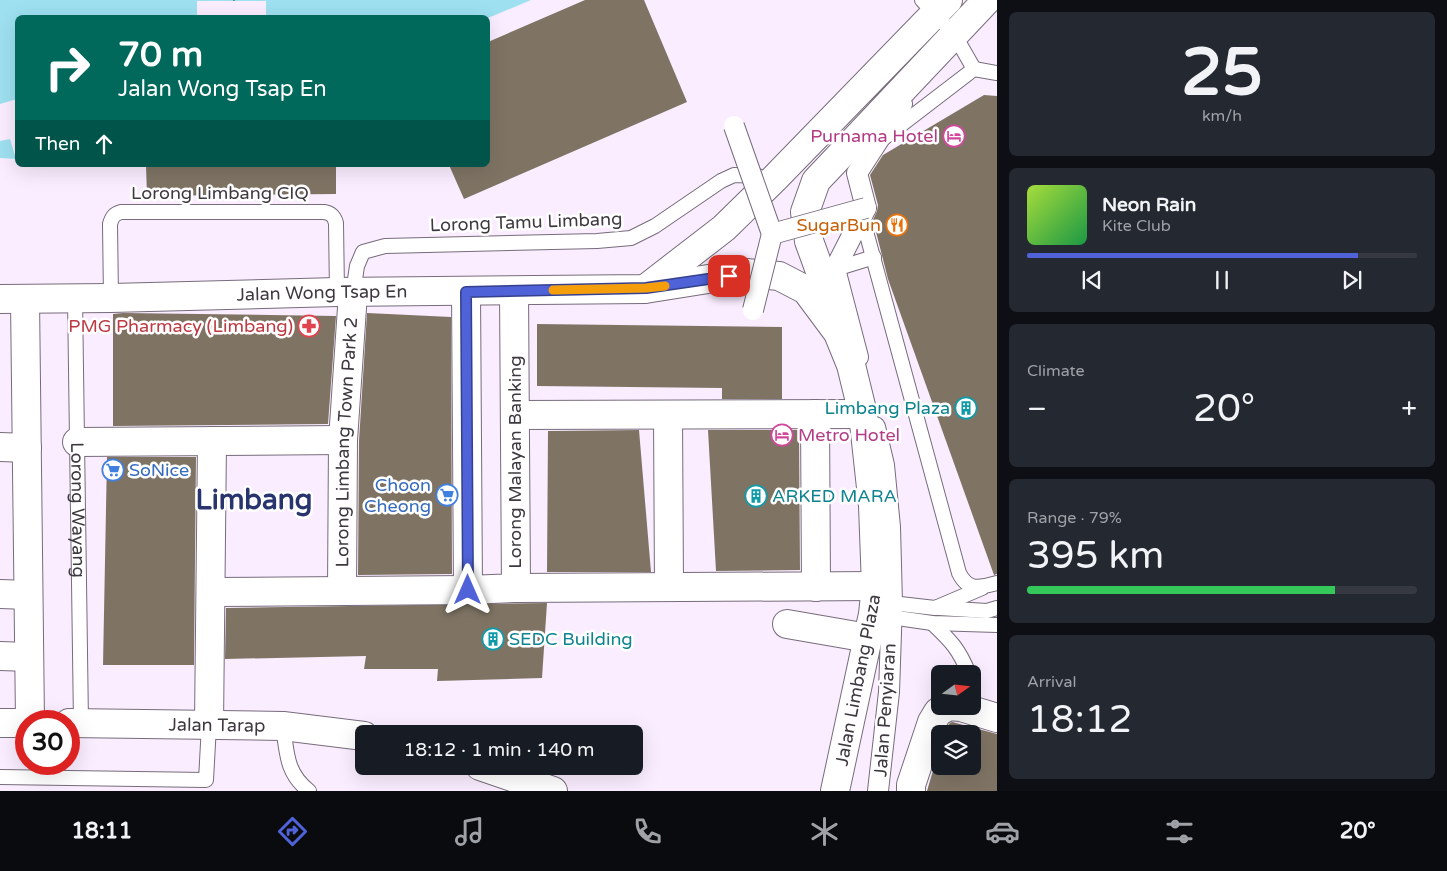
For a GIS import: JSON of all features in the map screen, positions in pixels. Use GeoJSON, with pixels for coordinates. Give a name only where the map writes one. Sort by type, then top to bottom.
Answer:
{"type":"FeatureCollection","features":[{"type":"Feature","properties":{"kind":"main road"},"geometry":{"type":"LineString","coordinates":[[838,333],[828,272],[809,241],[805,212],[816,181],[957,39],[987,0]]}},
{"type":"Feature","properties":{"kind":"main road"},"geometry":{"type":"LineString","coordinates":[[646,288],[724,228],[775,178],[935,5]]}},
{"type":"Feature","properties":{"kind":"main road","name":"Jalan Wong Tsap En"},"geometry":{"type":"LineString","coordinates":[[12,299],[646,288],[746,273],[779,276],[806,290],[838,333]]}},
{"type":"Feature","properties":{"kind":"main road","name":"Lorong Malayan Banking"},"geometry":{"type":"LineString","coordinates":[[211,592],[516,588],[514,291]]}},
{"type":"Feature","properties":{"kind":"main road"},"geometry":{"type":"LineString","coordinates":[[466,292],[468,590]]}},
{"type":"Feature","properties":{"kind":"main road","name":"Lorong Limbang Town Park 2"},"geometry":{"type":"LineString","coordinates":[[342,591],[345,293]]}},
{"type":"Feature","properties":{"kind":"main road"},"geometry":{"type":"LineString","coordinates":[[12,299],[13,447],[28,595],[30,710]]}},
{"type":"Feature","properties":{"kind":"main road","name":"Jalan Limbang Plaza"},"geometry":{"type":"LineString","coordinates":[[836,789],[879,610],[873,506],[863,414],[851,365],[838,333]]}},
{"type":"Feature","properties":{"kind":"main road"},"geometry":{"type":"LineString","coordinates":[[668,414],[669,587]]}},
{"type":"Feature","properties":{"kind":"main road"},"geometry":{"type":"LineString","coordinates":[[815,414],[816,587]]}},
{"type":"Feature","properties":{"kind":"main road"},"geometry":{"type":"LineString","coordinates":[[514,415],[863,414]]}},
{"type":"Feature","properties":{"kind":"main road"},"geometry":{"type":"LineString","coordinates":[[77,442],[343,440]]}},
{"type":"Feature","properties":{"kind":"main road"},"geometry":{"type":"LineString","coordinates":[[209,725],[212,441]]}},
{"type":"Feature","properties":{"kind":"main road"},"geometry":{"type":"LineString","coordinates":[[516,588],[816,587],[879,610]]}},
{"type":"Feature","properties":{"kind":"main road"},"geometry":{"type":"LineString","coordinates":[[0,594],[28,595]]}},
{"type":"Feature","properties":{"kind":"main road"},"geometry":{"type":"LineString","coordinates":[[787,624],[879,610]]}},
{"type":"Feature","properties":{"kind":"main road"},"geometry":{"type":"LineString","coordinates":[[0,656],[29,656]]}},
{"type":"Feature","properties":{"kind":"main road"},"geometry":{"type":"LineString","coordinates":[[981,712],[997,718]]}},
{"type":"Feature","properties":{"kind":"main road"},"geometry":{"type":"LineString","coordinates":[[911,791],[911,785],[932,722],[936,715]]}},
{"type":"Feature","properties":{"kind":"main road"},"geometry":{"type":"LineString","coordinates":[[0,723],[15,723]]}},
{"type":"Feature","properties":{"kind":"main road","name":"Jalan Tarap"},"geometry":{"type":"LineString","coordinates":[[80,723],[283,726],[355,735]]}},
{"type":"Feature","properties":{"kind":"main road"},"geometry":{"type":"LineString","coordinates":[[506,775],[553,791]]}},
{"type":"Feature","properties":{"kind":"street"},"geometry":{"type":"LineString","coordinates":[[828,272],[864,212],[857,172],[898,109],[957,39],[997,5]]}},
{"type":"Feature","properties":{"kind":"street"},"geometry":{"type":"LineString","coordinates":[[734,126],[772,234],[753,310]]}},
{"type":"Feature","properties":{"kind":"street"},"geometry":{"type":"LineString","coordinates":[[772,234],[864,212]]}},
{"type":"Feature","properties":{"kind":"street","name":"Jalan Penyiaran"},"geometry":{"type":"LineString","coordinates":[[828,272],[853,333],[884,465],[890,527],[879,610],[889,692],[878,791]]}},
{"type":"Feature","properties":{"kind":"lane"},"geometry":{"type":"LineString","coordinates":[[935,5],[974,69]]}},
{"type":"Feature","properties":{"kind":"lane"},"geometry":{"type":"LineString","coordinates":[[874,146],[974,69],[997,73]]}},
{"type":"Feature","properties":{"kind":"lane","name":"Lorong Tamu Limbang"},"geometry":{"type":"LineString","coordinates":[[345,293],[363,252],[385,246],[597,241],[631,238],[655,226],[720,181],[734,175],[775,178]]}},
{"type":"Feature","properties":{"kind":"lane","name":"Lorong Limbang CIQ"},"geometry":{"type":"LineString","coordinates":[[111,298],[110,224],[111,218],[122,212],[330,213],[335,217],[345,293]]}},
{"type":"Feature","properties":{"kind":"lane"},"geometry":{"type":"LineString","coordinates":[[864,212],[874,257],[959,573],[968,585],[976,587],[991,585]]}},
{"type":"Feature","properties":{"kind":"lane"},"geometry":{"type":"LineString","coordinates":[[828,272],[874,257]]}},
{"type":"Feature","properties":{"kind":"lane","name":"Lorong Wayang"},"geometry":{"type":"LineString","coordinates":[[75,298],[77,442],[75,710]]}},
{"type":"Feature","properties":{"kind":"lane"},"geometry":{"type":"LineString","coordinates":[[936,608],[991,585]]}},
{"type":"Feature","properties":{"kind":"lane"},"geometry":{"type":"LineString","coordinates":[[879,610],[936,608],[987,611],[997,608]]}},
{"type":"Feature","properties":{"kind":"lane"},"geometry":{"type":"LineString","coordinates":[[879,610],[932,623],[997,625]]}},
{"type":"Feature","properties":{"kind":"lane"},"geometry":{"type":"LineString","coordinates":[[932,623],[952,641],[965,665]]}},
{"type":"Feature","properties":{"kind":"lane"},"geometry":{"type":"LineString","coordinates":[[0,777],[206,780],[209,725]]}},
{"type":"Feature","properties":{"kind":"lane"},"geometry":{"type":"LineString","coordinates":[[283,726],[289,767],[298,782],[309,791]]}},
{"type":"Feature","properties":{"kind":"water"},"geometry":{"type":"Polygon","coordinates":[[[0,0],[531,0],[490,17],[490,15],[15,15],[15,159],[0,158],[0,0]]]}},
{"type":"Feature","properties":{"kind":"pier"},"geometry":{"type":"Polygon","coordinates":[[[197,1],[266,1],[266,15],[197,15],[197,1]]]}},
{"type":"Feature","properties":{"kind":"pier"},"geometry":{"type":"Polygon","coordinates":[[[15,100],[15,156],[10,139],[0,141],[0,104],[15,100]]]}},
{"type":"Feature","properties":{"kind":"building"},"geometry":{"type":"Polygon","coordinates":[[[585,0],[644,0],[687,102],[464,199],[450,167],[490,167],[490,41],[585,0]]]}},
{"type":"Feature","properties":{"kind":"building","name":"Limbang Plaza"},"geometry":{"type":"Polygon","coordinates":[[[984,95],[997,96],[997,574],[994,575],[888,279],[873,220],[878,205],[870,175],[883,155],[984,95]]]}},
{"type":"Feature","properties":{"kind":"building"},"geometry":{"type":"Polygon","coordinates":[[[146,167],[336,167],[336,194],[147,196],[146,167]]]}},
{"type":"Feature","properties":{"kind":"building"},"geometry":{"type":"Polygon","coordinates":[[[367,313],[451,317],[452,574],[358,575],[359,441],[367,313]]]}},
{"type":"Feature","properties":{"kind":"building"},"geometry":{"type":"Polygon","coordinates":[[[113,314],[336,316],[328,424],[113,426],[113,314]]]}},
{"type":"Feature","properties":{"kind":"building"},"geometry":{"type":"Polygon","coordinates":[[[537,324],[782,327],[782,399],[722,399],[722,388],[537,386],[537,324]]]}},
{"type":"Feature","properties":{"kind":"building"},"geometry":{"type":"Polygon","coordinates":[[[639,430],[651,572],[547,572],[548,431],[639,430]]]}},
{"type":"Feature","properties":{"kind":"building","name":"ARKED MARA"},"geometry":{"type":"Polygon","coordinates":[[[708,430],[799,430],[800,570],[716,571],[708,430]]]}},
{"type":"Feature","properties":{"kind":"building"},"geometry":{"type":"Polygon","coordinates":[[[107,457],[196,457],[194,665],[103,665],[107,457]]]}},
{"type":"Feature","properties":{"kind":"building"},"geometry":{"type":"Polygon","coordinates":[[[547,603],[542,678],[437,681],[438,669],[364,669],[366,656],[225,659],[226,608],[547,603]]]}},
{"type":"Feature","properties":{"kind":"building"},"geometry":{"type":"Polygon","coordinates":[[[952,722],[963,725],[949,725],[952,722]]]}},
{"type":"Feature","properties":{"kind":"building"},"geometry":{"type":"Polygon","coordinates":[[[981,730],[997,734],[997,791],[927,791],[932,775],[981,775],[981,730]]]}},
{"type":"Feature","properties":{"kind":"slow traffic"},"geometry":{"type":"LineString","coordinates":[[553,290],[665,286]]}},
{"type":"Feature","properties":{"kind":"place","name":"Purnama Hotel"},"geometry":{"type":"Point","coordinates":[954,136]}},
{"type":"Feature","properties":{"kind":"place","name":"SugarBun"},"geometry":{"type":"Point","coordinates":[897,225]}},
{"type":"Feature","properties":{"kind":"place","name":"PMG Pharmacy (Limbang)"},"geometry":{"type":"Point","coordinates":[309,326]}},
{"type":"Feature","properties":{"kind":"place","name":"Limbang Plaza"},"geometry":{"type":"Point","coordinates":[966,408]}},
{"type":"Feature","properties":{"kind":"place","name":"Metro Hotel"},"geometry":{"type":"Point","coordinates":[782,435]}},
{"type":"Feature","properties":{"kind":"place","name":"SoNice"},"geometry":{"type":"Point","coordinates":[113,470]}},
{"type":"Feature","properties":{"kind":"place","name":"Choon Cheong"},"geometry":{"type":"Point","coordinates":[447,495]}},
{"type":"Feature","properties":{"kind":"place","name":"ARKED MARA"},"geometry":{"type":"Point","coordinates":[756,496]}},
{"type":"Feature","properties":{"kind":"place","name":"SEDC Building"},"geometry":{"type":"Point","coordinates":[493,639]}},
{"type":"Feature","properties":{"kind":"district","name":"Limbang"},"geometry":{"type":"Point","coordinates":[254,500]}},
{"type":"Feature","properties":{"kind":"route"},"geometry":{"type":"LineString","coordinates":[[468,590],[466,292],[646,288],[729,276]]}}]}
